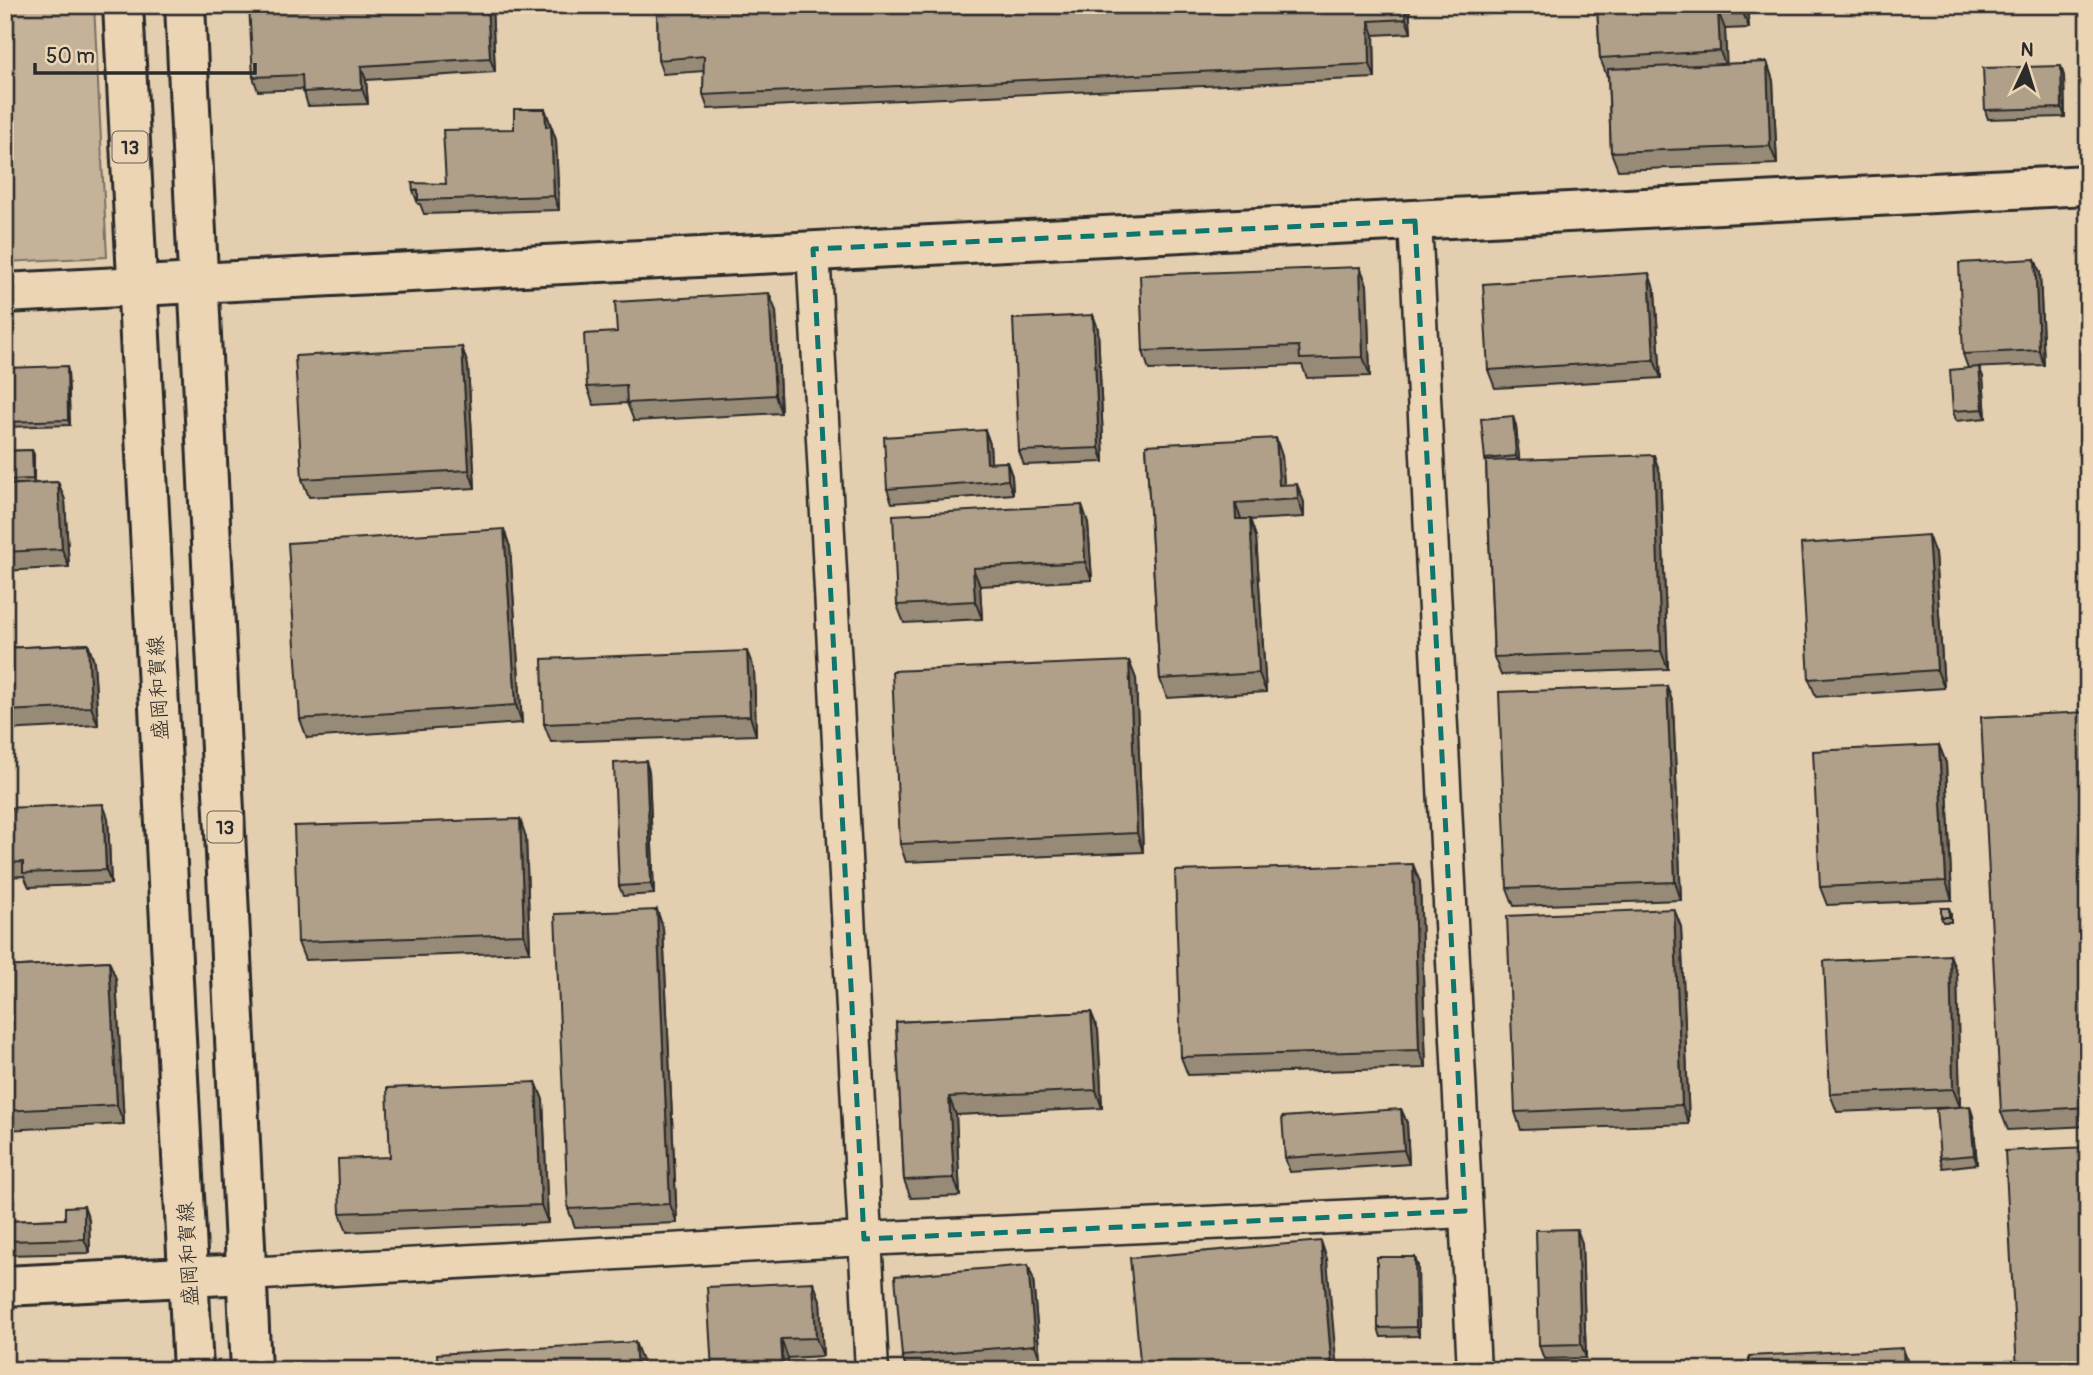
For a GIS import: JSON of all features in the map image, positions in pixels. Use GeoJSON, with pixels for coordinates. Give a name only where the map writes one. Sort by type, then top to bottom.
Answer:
{"type":"FeatureCollection","features":[{"type":"Feature","properties":{"kind":"main road","name":"盛岡和賀線"},"geometry":{"type":"LineString","coordinates":[[122,5],[193,1370]]}},
{"type":"Feature","properties":{"kind":"main road","name":"13"},"geometry":{"type":"LineString","coordinates":[[186,5],[251,1370]]}},
{"type":"Feature","properties":{"kind":"main road"},"geometry":{"type":"LineString","coordinates":[[5,293],[200,285],[813,250],[2088,185]]}},
{"type":"Feature","properties":{"kind":"main road"},"geometry":{"type":"LineString","coordinates":[[5,1286],[246,1273]]}},
{"type":"Feature","properties":{"kind":"street"},"geometry":{"type":"LineString","coordinates":[[1415,221],[1474,1370]]}},
{"type":"Feature","properties":{"kind":"street"},"geometry":{"type":"LineString","coordinates":[[813,250],[872,1370]]}},
{"type":"Feature","properties":{"kind":"street"},"geometry":{"type":"LineString","coordinates":[[246,1273],[864,1239],[1465,1211]]}},
{"type":"Feature","properties":{"kind":"highlighted area"},"geometry":{"type":"Polygon","coordinates":[[[1415,221],[1465,1211],[864,1239],[813,249],[1415,221]]]}},
{"type":"Feature","properties":{"kind":"shaded area"},"geometry":{"type":"Polygon","coordinates":[[[5,5],[94,5],[107,257],[5,262],[5,5]]]}},
{"type":"Feature","properties":{"kind":"building"},"geometry":{"type":"Polygon","coordinates":[[[249,5],[487,5],[490,58],[361,66],[362,89],[303,92],[302,75],[253,77],[249,5]]]}},
{"type":"Feature","properties":{"kind":"building"},"geometry":{"type":"Polygon","coordinates":[[[657,5],[1405,5],[1406,19],[1369,21],[1370,64],[703,95],[704,56],[658,60],[657,5]]]}},
{"type":"Feature","properties":{"kind":"building"},"geometry":{"type":"Polygon","coordinates":[[[1597,5],[1742,5],[1742,10],[1718,11],[1720,51],[1600,58],[1597,5]]]}},
{"type":"Feature","properties":{"kind":"building"},"geometry":{"type":"Polygon","coordinates":[[[1767,62],[1770,146],[1611,152],[1608,69],[1767,62]]]}},
{"type":"Feature","properties":{"kind":"building"},"geometry":{"type":"Polygon","coordinates":[[[2061,66],[2062,108],[1985,110],[1983,68],[2061,66]]]}},
{"type":"Feature","properties":{"kind":"building"},"geometry":{"type":"Polygon","coordinates":[[[514,109],[545,109],[546,127],[551,126],[554,196],[418,200],[418,190],[413,190],[412,183],[446,184],[443,130],[514,129],[514,109]]]}},
{"type":"Feature","properties":{"kind":"building"},"geometry":{"type":"Polygon","coordinates":[[[2035,259],[2039,350],[1963,354],[1959,263],[2035,259]]]}},
{"type":"Feature","properties":{"kind":"building"},"geometry":{"type":"Polygon","coordinates":[[[1360,267],[1363,357],[1300,359],[1299,346],[1143,351],[1140,275],[1360,267]]]}},
{"type":"Feature","properties":{"kind":"building"},"geometry":{"type":"Polygon","coordinates":[[[1649,273],[1654,360],[1488,370],[1483,284],[1649,273]]]}},
{"type":"Feature","properties":{"kind":"building"},"geometry":{"type":"Polygon","coordinates":[[[769,293],[775,395],[627,403],[626,385],[587,387],[584,334],[617,332],[615,302],[769,293]]]}},
{"type":"Feature","properties":{"kind":"building"},"geometry":{"type":"Polygon","coordinates":[[[1093,315],[1099,448],[1019,451],[1013,319],[1093,315]]]}},
{"type":"Feature","properties":{"kind":"building"},"geometry":{"type":"Polygon","coordinates":[[[462,347],[469,470],[302,479],[295,356],[462,347]]]}},
{"type":"Feature","properties":{"kind":"building"},"geometry":{"type":"Polygon","coordinates":[[[67,366],[68,420],[5,422],[5,368],[67,366]]]}},
{"type":"Feature","properties":{"kind":"building"},"geometry":{"type":"Polygon","coordinates":[[[1979,367],[1983,409],[1953,411],[1950,370],[1979,367]]]}},
{"type":"Feature","properties":{"kind":"building"},"geometry":{"type":"Polygon","coordinates":[[[1513,416],[1516,456],[1485,459],[1481,419],[1513,416]]]}},
{"type":"Feature","properties":{"kind":"building"},"geometry":{"type":"Polygon","coordinates":[[[985,430],[987,463],[1007,462],[1008,480],[887,489],[884,437],[985,430]]]}},
{"type":"Feature","properties":{"kind":"building"},"geometry":{"type":"Polygon","coordinates":[[[1276,438],[1279,485],[1297,484],[1298,499],[1235,503],[1236,519],[1250,519],[1259,673],[1160,679],[1146,445],[1276,438]]]}},
{"type":"Feature","properties":{"kind":"building"},"geometry":{"type":"Polygon","coordinates":[[[32,450],[33,479],[5,480],[5,451],[32,450]]]}},
{"type":"Feature","properties":{"kind":"building"},"geometry":{"type":"Polygon","coordinates":[[[1654,455],[1661,651],[1494,657],[1486,461],[1654,455]]]}},
{"type":"Feature","properties":{"kind":"building"},"geometry":{"type":"Polygon","coordinates":[[[58,482],[62,549],[5,552],[5,485],[58,482]]]}},
{"type":"Feature","properties":{"kind":"building"},"geometry":{"type":"Polygon","coordinates":[[[1082,505],[1085,562],[973,568],[975,601],[897,605],[893,515],[1082,505]]]}},
{"type":"Feature","properties":{"kind":"building"},"geometry":{"type":"Polygon","coordinates":[[[504,529],[516,705],[300,719],[288,543],[504,529]]]}},
{"type":"Feature","properties":{"kind":"building"},"geometry":{"type":"Polygon","coordinates":[[[1928,535],[1937,670],[1809,679],[1801,544],[1928,535]]]}},
{"type":"Feature","properties":{"kind":"building"},"geometry":{"type":"Polygon","coordinates":[[[88,644],[91,707],[5,711],[5,648],[88,644]]]}},
{"type":"Feature","properties":{"kind":"building"},"geometry":{"type":"Polygon","coordinates":[[[747,651],[750,716],[544,724],[542,659],[747,651]]]}},
{"type":"Feature","properties":{"kind":"building"},"geometry":{"type":"Polygon","coordinates":[[[1129,661],[1137,833],[900,844],[892,671],[1129,661]]]}},
{"type":"Feature","properties":{"kind":"building"},"geometry":{"type":"Polygon","coordinates":[[[1667,686],[1675,882],[1507,888],[1499,692],[1667,686]]]}},
{"type":"Feature","properties":{"kind":"building"},"geometry":{"type":"Polygon","coordinates":[[[2088,712],[2088,1107],[2001,1112],[1981,717],[2088,712]]]}},
{"type":"Feature","properties":{"kind":"building"},"geometry":{"type":"Polygon","coordinates":[[[1939,745],[1946,881],[1820,887],[1813,751],[1939,745]]]}},
{"type":"Feature","properties":{"kind":"building"},"geometry":{"type":"Polygon","coordinates":[[[646,761],[651,884],[619,886],[614,763],[646,761]]]}},
{"type":"Feature","properties":{"kind":"building"},"geometry":{"type":"Polygon","coordinates":[[[103,804],[106,870],[23,873],[23,862],[5,863],[5,808],[103,804]]]}},
{"type":"Feature","properties":{"kind":"building"},"geometry":{"type":"Polygon","coordinates":[[[520,819],[524,934],[298,942],[294,826],[520,819]]]}},
{"type":"Feature","properties":{"kind":"building"},"geometry":{"type":"Polygon","coordinates":[[[1413,864],[1419,1050],[1181,1057],[1175,871],[1413,864]]]}},
{"type":"Feature","properties":{"kind":"building"},"geometry":{"type":"Polygon","coordinates":[[[1941,908],[1949,908],[1949,917],[1941,917],[1941,908]]]}},
{"type":"Feature","properties":{"kind":"building"},"geometry":{"type":"Polygon","coordinates":[[[1674,909],[1682,1105],[1515,1112],[1507,916],[1674,909]]]}},
{"type":"Feature","properties":{"kind":"building"},"geometry":{"type":"Polygon","coordinates":[[[657,910],[670,1204],[568,1209],[555,914],[657,910]]]}},
{"type":"Feature","properties":{"kind":"building"},"geometry":{"type":"Polygon","coordinates":[[[1950,955],[1953,1089],[1830,1094],[1824,961],[1950,955]]]}},
{"type":"Feature","properties":{"kind":"building"},"geometry":{"type":"Polygon","coordinates":[[[109,961],[117,1105],[5,1111],[5,967],[109,961]]]}},
{"type":"Feature","properties":{"kind":"building"},"geometry":{"type":"Polygon","coordinates":[[[1091,1012],[1096,1090],[949,1097],[954,1178],[904,1180],[896,1022],[1091,1012]]]}},
{"type":"Feature","properties":{"kind":"building"},"geometry":{"type":"Polygon","coordinates":[[[536,1082],[541,1205],[340,1213],[338,1159],[390,1157],[387,1088],[536,1082]]]}},
{"type":"Feature","properties":{"kind":"building"},"geometry":{"type":"Polygon","coordinates":[[[1970,1106],[1974,1155],[1940,1158],[1936,1109],[1970,1106]]]}},
{"type":"Feature","properties":{"kind":"building"},"geometry":{"type":"Polygon","coordinates":[[[1401,1109],[1404,1150],[1285,1158],[1282,1117],[1401,1109]]]}},
{"type":"Feature","properties":{"kind":"building"},"geometry":{"type":"Polygon","coordinates":[[[2088,1147],[2088,1370],[2017,1370],[2005,1151],[2088,1147]]]}},
{"type":"Feature","properties":{"kind":"building"},"geometry":{"type":"Polygon","coordinates":[[[84,1206],[84,1239],[5,1241],[5,1221],[65,1219],[65,1207],[84,1206]]]}},
{"type":"Feature","properties":{"kind":"building"},"geometry":{"type":"Polygon","coordinates":[[[1577,1229],[1581,1344],[1539,1345],[1536,1230],[1577,1229]]]}},
{"type":"Feature","properties":{"kind":"building"},"geometry":{"type":"Polygon","coordinates":[[[1321,1241],[1332,1370],[1141,1370],[1130,1258],[1321,1241]]]}},
{"type":"Feature","properties":{"kind":"building"},"geometry":{"type":"Polygon","coordinates":[[[1377,1257],[1415,1257],[1416,1327],[1378,1328],[1377,1257]]]}},
{"type":"Feature","properties":{"kind":"building"},"geometry":{"type":"Polygon","coordinates":[[[1028,1265],[1035,1345],[902,1356],[895,1276],[1028,1265]]]}},
{"type":"Feature","properties":{"kind":"building"},"geometry":{"type":"Polygon","coordinates":[[[813,1282],[816,1338],[781,1339],[783,1370],[712,1370],[707,1287],[813,1282]]]}},
{"type":"Feature","properties":{"kind":"building"},"geometry":{"type":"Polygon","coordinates":[[[635,1342],[637,1370],[438,1370],[437,1354],[635,1342]]]}},
{"type":"Feature","properties":{"kind":"building"},"geometry":{"type":"Polygon","coordinates":[[[1903,1348],[1904,1370],[1749,1370],[1749,1356],[1903,1348]]]}}]}
